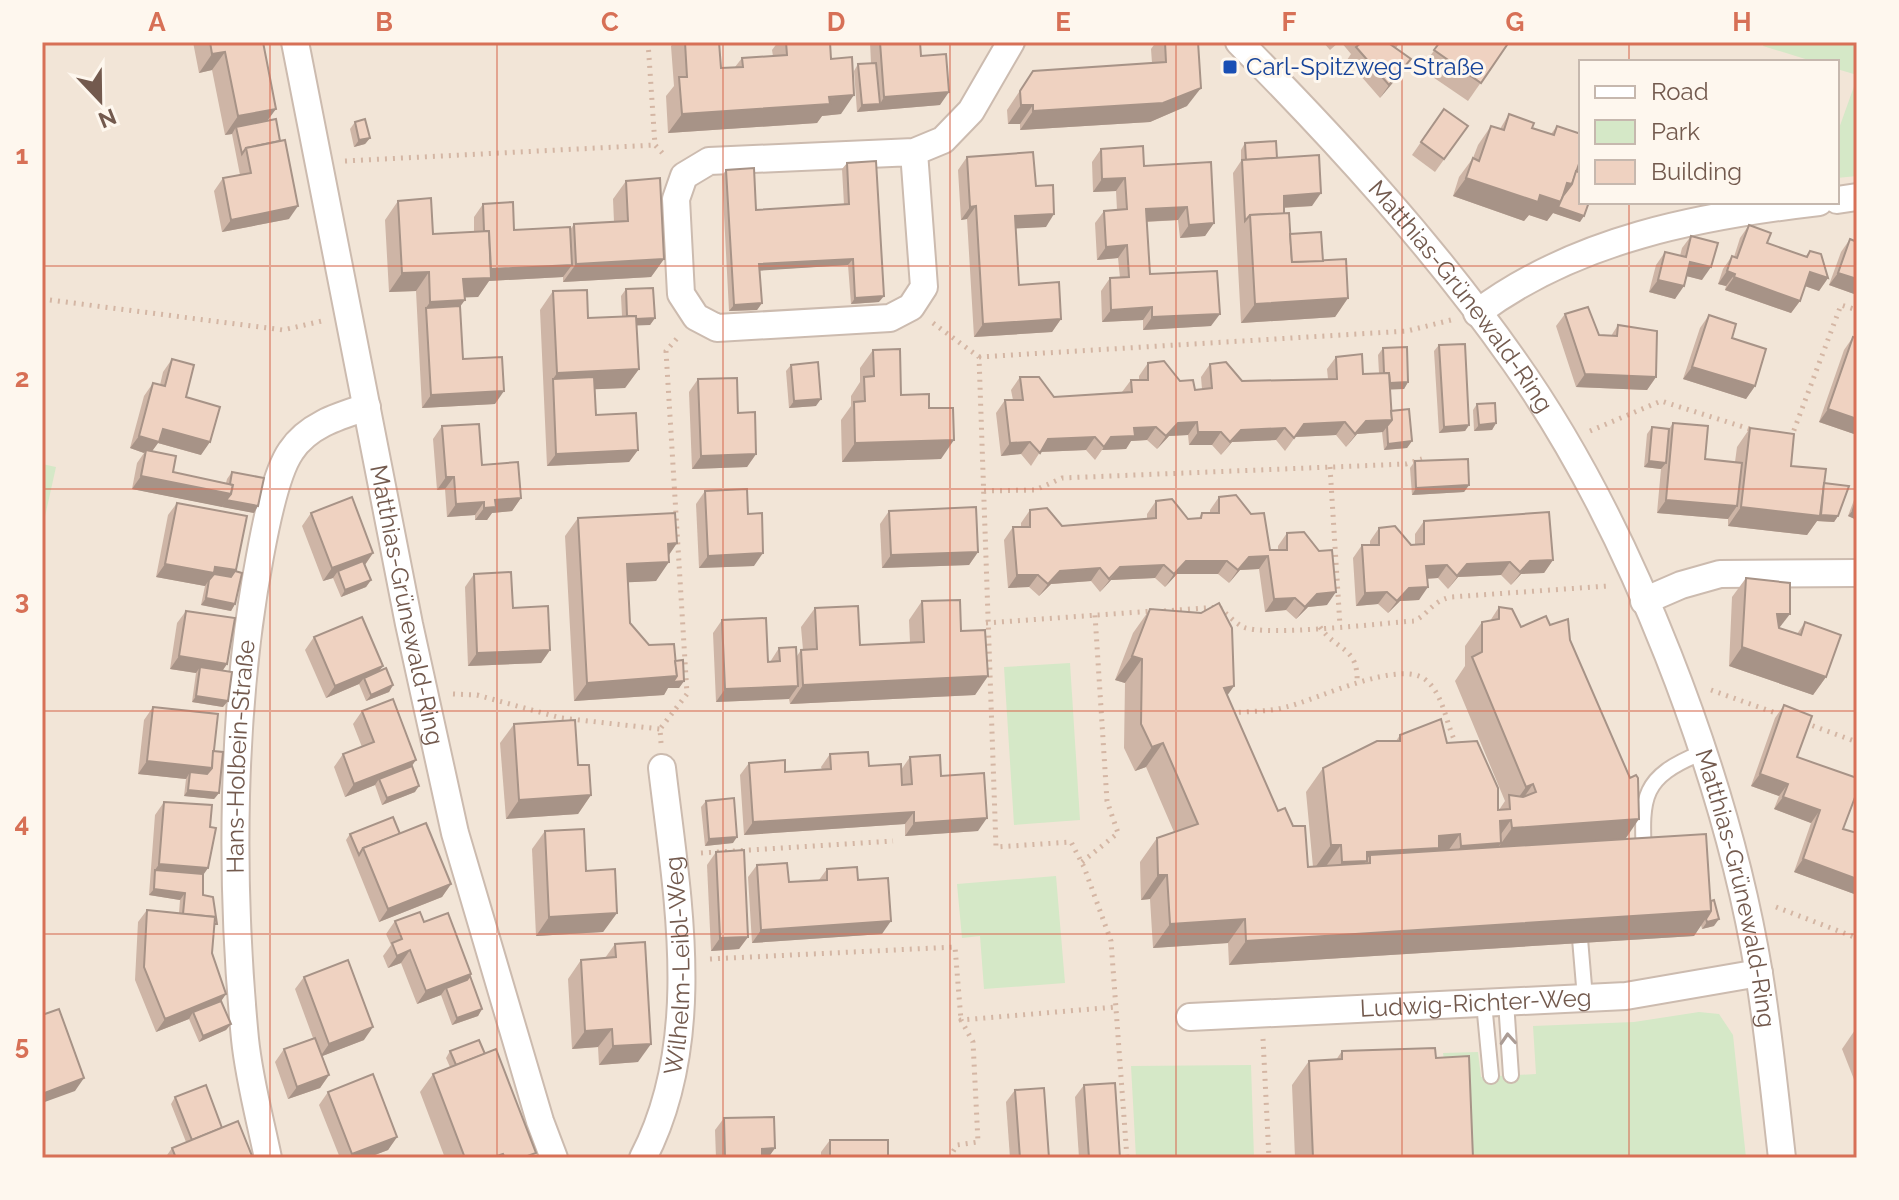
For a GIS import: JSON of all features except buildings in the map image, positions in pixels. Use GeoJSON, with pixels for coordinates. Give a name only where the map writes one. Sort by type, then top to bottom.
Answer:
{"type":"FeatureCollection","features":[{"type":"Feature","properties":{"kind":"street","name":"Matthias-Grünewald-Ring"},"geometry":{"type":"LineString","coordinates":[[295,42],[351,315],[409,624],[455,833],[526,1077],[554,1158]]}},
{"type":"Feature","properties":{"kind":"street"},"geometry":{"type":"LineString","coordinates":[[914,152],[924,287],[911,307],[890,318],[717,328],[696,317],[681,294],[676,199],[684,176],[709,161],[914,152],[943,140],[971,111],[1011,42]]}},
{"type":"Feature","properties":{"kind":"street","name":"Matthias-Grünewald-Ring"},"geometry":{"type":"LineString","coordinates":[[1239,42],[1370,181],[1516,363],[1564,443],[1640,593],[1675,677],[1719,803],[1759,973],[1782,1158]]}},
{"type":"Feature","properties":{"kind":"street"},"geometry":{"type":"LineString","coordinates":[[1477,313],[1508,290],[1588,250],[1731,213],[1803,204]]}},
{"type":"Feature","properties":{"kind":"street","name":"Hans-Holbein-Straße"},"geometry":{"type":"LineString","coordinates":[[268,1158],[246,1041],[237,862],[241,698],[255,580],[267,516],[290,451],[325,420],[367,407]]}},
{"type":"Feature","properties":{"kind":"street"},"geometry":{"type":"LineString","coordinates":[[1640,593],[1720,574],[1857,573]]}},
{"type":"Feature","properties":{"kind":"street","name":"Wilhelm-Leibl-Weg"},"geometry":{"type":"LineString","coordinates":[[643,1158],[658,1130],[675,1065],[681,961],[662,768]]}},
{"type":"Feature","properties":{"kind":"street","name":"Ludwig-Richter-Weg"},"geometry":{"type":"LineString","coordinates":[[1190,1017],[1641,994],[1759,973]]}},
{"type":"Feature","properties":{"kind":"lane"},"geometry":{"type":"LineString","coordinates":[[1644,860],[1642,814],[1645,795],[1665,769],[1701,753]]}},
{"type":"Feature","properties":{"kind":"lane"},"geometry":{"type":"LineString","coordinates":[[1578,905],[1585,998]]}},
{"type":"Feature","properties":{"kind":"lane"},"geometry":{"type":"LineString","coordinates":[[1495,1002],[1511,1075]]}},
{"type":"Feature","properties":{"kind":"lane"},"geometry":{"type":"LineString","coordinates":[[1491,1076],[1495,1002]]}},
{"type":"Feature","properties":{"kind":"path"},"geometry":{"type":"LineString","coordinates":[[648,42],[655,145],[684,176]]}},
{"type":"Feature","properties":{"kind":"path"},"geometry":{"type":"LineString","coordinates":[[357,161],[655,145]]}},
{"type":"Feature","properties":{"kind":"path"},"geometry":{"type":"LineString","coordinates":[[42,299],[283,330],[351,315]]}},
{"type":"Feature","properties":{"kind":"path"},"geometry":{"type":"LineString","coordinates":[[1776,437],[1790,442],[1841,305],[1857,310]]}},
{"type":"Feature","properties":{"kind":"path"},"geometry":{"type":"LineString","coordinates":[[911,307],[979,357],[1407,331],[1477,313]]}},
{"type":"Feature","properties":{"kind":"path"},"geometry":{"type":"LineString","coordinates":[[662,768],[660,729],[687,694],[666,351],[696,317]]}},
{"type":"Feature","properties":{"kind":"path"},"geometry":{"type":"LineString","coordinates":[[979,357],[996,847],[1071,842],[1082,862],[1111,941],[1127,1158]]}},
{"type":"Feature","properties":{"kind":"path"},"geometry":{"type":"LineString","coordinates":[[1564,443],[1661,401],[1761,433]]}},
{"type":"Feature","properties":{"kind":"path"},"geometry":{"type":"LineString","coordinates":[[984,491],[1035,490],[1062,478],[1406,464],[1422,459]]}},
{"type":"Feature","properties":{"kind":"path"},"geometry":{"type":"LineString","coordinates":[[1330,467],[1340,626]]}},
{"type":"Feature","properties":{"kind":"path"},"geometry":{"type":"LineString","coordinates":[[986,623],[1219,607],[1243,627],[1320,627],[1414,621],[1424,616],[1438,600],[1451,597],[1640,593]]}},
{"type":"Feature","properties":{"kind":"path"},"geometry":{"type":"LineString","coordinates":[[1082,862],[1118,833],[1107,801],[1095,615]]}},
{"type":"Feature","properties":{"kind":"path"},"geometry":{"type":"LineString","coordinates":[[1320,627],[1354,659],[1358,667],[1357,684]]}},
{"type":"Feature","properties":{"kind":"path"},"geometry":{"type":"LineString","coordinates":[[1218,714],[1283,708],[1401,672],[1427,680],[1438,696],[1463,755]]}},
{"type":"Feature","properties":{"kind":"path"},"geometry":{"type":"LineString","coordinates":[[1675,677],[1787,717]]}},
{"type":"Feature","properties":{"kind":"path"},"geometry":{"type":"LineString","coordinates":[[456,694],[477,695],[561,718],[660,729]]}},
{"type":"Feature","properties":{"kind":"path"},"geometry":{"type":"LineString","coordinates":[[1801,722],[1857,742]]}},
{"type":"Feature","properties":{"kind":"path"},"geometry":{"type":"LineString","coordinates":[[672,854],[893,841]]}},
{"type":"Feature","properties":{"kind":"path"},"geometry":{"type":"LineString","coordinates":[[1741,894],[1857,938]]}},
{"type":"Feature","properties":{"kind":"path"},"geometry":{"type":"LineString","coordinates":[[681,961],[955,947],[961,1020],[973,1042],[978,1142],[957,1145],[949,1158]]}},
{"type":"Feature","properties":{"kind":"path"},"geometry":{"type":"LineString","coordinates":[[961,1020],[1117,1007]]}},
{"type":"Feature","properties":{"kind":"path"},"geometry":{"type":"LineString","coordinates":[[1262,1014],[1269,1158]]}},
{"type":"Feature","properties":{"kind":"shaded area"},"geometry":{"type":"Polygon","coordinates":[[[42,42],[1857,42],[1857,1158],[42,1158],[42,42]]]}},
{"type":"Feature","properties":{"kind":"green space"},"geometry":{"type":"Polygon","coordinates":[[[1765,42],[1857,42],[1857,75],[1839,70],[1839,60],[1808,60],[1763,46],[1765,42]]]}},
{"type":"Feature","properties":{"kind":"green space"},"geometry":{"type":"Polygon","coordinates":[[[1857,78],[1857,176],[1839,178],[1839,128],[1857,78]]]}},
{"type":"Feature","properties":{"kind":"green space"},"geometry":{"type":"Polygon","coordinates":[[[42,464],[56,467],[42,530],[42,464]]]}},
{"type":"Feature","properties":{"kind":"green space"},"geometry":{"type":"Polygon","coordinates":[[[1070,663],[1080,820],[1014,825],[1004,667],[1070,663]]]}},
{"type":"Feature","properties":{"kind":"green space"},"geometry":{"type":"Polygon","coordinates":[[[1056,876],[1065,983],[984,989],[980,936],[962,938],[957,884],[1056,876]]]}},
{"type":"Feature","properties":{"kind":"green space"},"geometry":{"type":"Polygon","coordinates":[[[1699,1012],[1719,1014],[1733,1035],[1746,1158],[1458,1158],[1443,1053],[1478,1052],[1481,1077],[1536,1074],[1533,1026],[1634,1022],[1699,1012]]]}},
{"type":"Feature","properties":{"kind":"green space"},"geometry":{"type":"Polygon","coordinates":[[[1251,1065],[1254,1158],[1136,1158],[1131,1066],[1251,1065]]]}},
{"type":"Feature","properties":{"kind":"place","name":"Carl-Spitzweg-Straße"},"geometry":{"type":"Point","coordinates":[1230,67]}}]}
